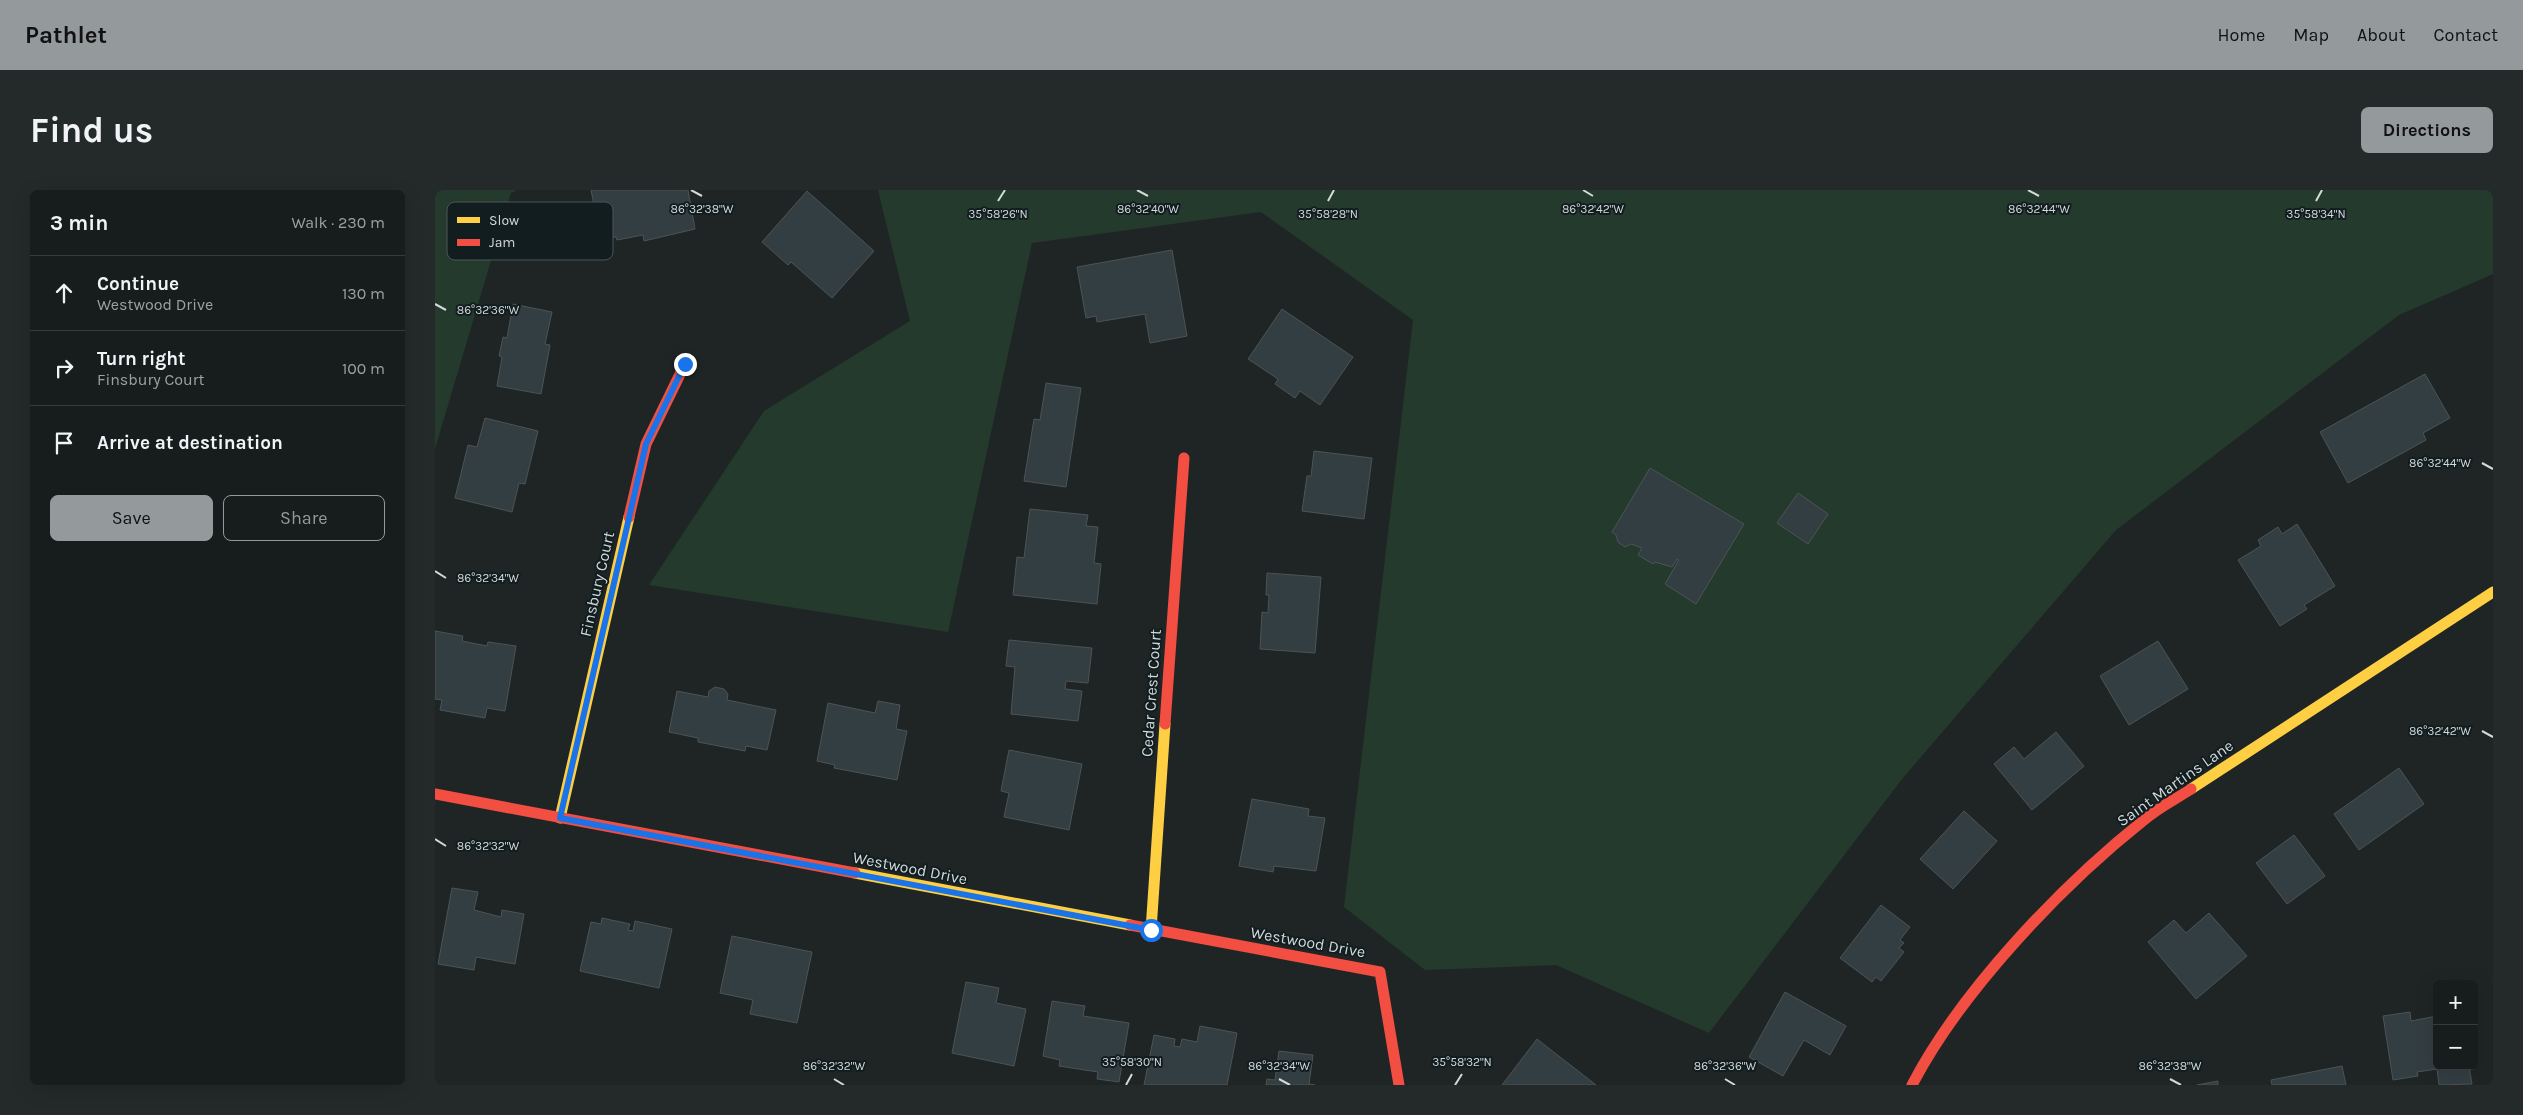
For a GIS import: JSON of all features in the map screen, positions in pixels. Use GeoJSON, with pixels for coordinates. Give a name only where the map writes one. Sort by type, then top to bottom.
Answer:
{"type":"FeatureCollection","features":[{"type":"Feature","properties":{"kind":"street","name":"Finsbury Court"},"geometry":{"type":"LineString","coordinates":[[560,818],[646,444],[685,364]]}},
{"type":"Feature","properties":{"kind":"street","name":"Cedar Crest Court"},"geometry":{"type":"LineString","coordinates":[[1151,930],[1184,458]]}},
{"type":"Feature","properties":{"kind":"street","name":"Saint Martins Lane"},"geometry":{"type":"LineString","coordinates":[[1912,1085],[1923,1061],[1970,998],[2047,908],[2095,861],[2145,819],[2493,592]]}},
{"type":"Feature","properties":{"kind":"street","name":"Westwood Drive"},"geometry":{"type":"LineString","coordinates":[[435,794],[1380,972],[1399,1085]]}},
{"type":"Feature","properties":{"kind":"green space"},"geometry":{"type":"Polygon","coordinates":[[[435,190],[517,190],[511,193],[508,202],[447,202],[447,260],[491,260],[435,449],[435,190]]]}},
{"type":"Feature","properties":{"kind":"green space"},"geometry":{"type":"Polygon","coordinates":[[[878,190],[2493,190],[2493,274],[2399,315],[2116,530],[1902,779],[1709,1033],[1556,965],[1425,970],[1344,907],[1413,320],[1261,212],[1032,243],[948,632],[649,585],[764,411],[910,321],[878,190]]]}},
{"type":"Feature","properties":{"kind":"building"},"geometry":{"type":"Polygon","coordinates":[[[591,190],[688,190],[695,229],[644,241],[643,235],[617,240],[616,237],[613,238],[613,202],[593,202],[591,190]]]}},
{"type":"Feature","properties":{"kind":"building"},"geometry":{"type":"Polygon","coordinates":[[[807,191],[874,251],[832,298],[791,262],[788,265],[762,242],[807,191]]]}},
{"type":"Feature","properties":{"kind":"building"},"geometry":{"type":"Polygon","coordinates":[[[1172,250],[1187,336],[1150,343],[1145,314],[1097,322],[1096,316],[1086,318],[1077,267],[1172,250]]]}},
{"type":"Feature","properties":{"kind":"building"},"geometry":{"type":"Polygon","coordinates":[[[513,304],[552,312],[545,344],[550,345],[541,394],[497,386],[502,357],[499,356],[503,337],[507,338],[513,304]]]}},
{"type":"Feature","properties":{"kind":"building"},"geometry":{"type":"Polygon","coordinates":[[[1282,309],[1353,357],[1320,405],[1300,391],[1295,398],[1275,384],[1278,379],[1248,359],[1282,309]]]}},
{"type":"Feature","properties":{"kind":"building"},"geometry":{"type":"Polygon","coordinates":[[[2425,374],[2450,418],[2423,433],[2426,440],[2348,483],[2320,432],[2425,374]]]}},
{"type":"Feature","properties":{"kind":"building"},"geometry":{"type":"Polygon","coordinates":[[[1046,383],[1081,388],[1066,487],[1024,481],[1034,419],[1040,420],[1046,383]]]}},
{"type":"Feature","properties":{"kind":"building"},"geometry":{"type":"Polygon","coordinates":[[[485,418],[538,431],[525,484],[519,483],[512,512],[455,498],[468,445],[477,447],[485,418]]]}},
{"type":"Feature","properties":{"kind":"building"},"geometry":{"type":"Polygon","coordinates":[[[1314,451],[1372,458],[1364,519],[1302,511],[1307,476],[1311,476],[1314,451]]]}},
{"type":"Feature","properties":{"kind":"building"},"geometry":{"type":"Polygon","coordinates":[[[1650,468],[1744,524],[1696,604],[1665,584],[1679,560],[1677,559],[1672,567],[1655,562],[1653,564],[1638,555],[1642,548],[1631,544],[1625,547],[1618,542],[1616,535],[1612,532],[1650,468]]]}},
{"type":"Feature","properties":{"kind":"building"},"geometry":{"type":"Polygon","coordinates":[[[1798,493],[1828,514],[1808,544],[1777,523],[1798,493]]]}},
{"type":"Feature","properties":{"kind":"building"},"geometry":{"type":"Polygon","coordinates":[[[1030,509],[1088,515],[1086,526],[1098,527],[1094,563],[1101,564],[1097,604],[1013,595],[1017,557],[1024,558],[1030,509]]]}},
{"type":"Feature","properties":{"kind":"building"},"geometry":{"type":"Polygon","coordinates":[[[2297,524],[2335,586],[2304,605],[2307,609],[2280,626],[2238,560],[2261,546],[2258,540],[2278,527],[2282,534],[2297,524]]]}},
{"type":"Feature","properties":{"kind":"building"},"geometry":{"type":"Polygon","coordinates":[[[1267,573],[1321,577],[1315,653],[1260,649],[1262,612],[1268,613],[1269,595],[1266,595],[1267,573]]]}},
{"type":"Feature","properties":{"kind":"building"},"geometry":{"type":"Polygon","coordinates":[[[435,631],[463,636],[462,641],[487,646],[488,642],[516,646],[505,711],[487,708],[485,718],[440,710],[442,700],[435,699],[435,631]]]}},
{"type":"Feature","properties":{"kind":"building"},"geometry":{"type":"Polygon","coordinates":[[[1009,640],[1092,648],[1088,683],[1066,681],[1065,689],[1082,691],[1078,721],[1011,714],[1015,667],[1006,666],[1009,640]]]}},
{"type":"Feature","properties":{"kind":"building"},"geometry":{"type":"Polygon","coordinates":[[[2158,641],[2188,689],[2129,725],[2100,676],[2158,641]]]}},
{"type":"Feature","properties":{"kind":"building"},"geometry":{"type":"Polygon","coordinates":[[[715,687],[724,689],[728,694],[727,700],[776,710],[767,750],[746,746],[745,751],[698,742],[698,738],[669,732],[677,691],[708,697],[709,691],[715,687]]]}},
{"type":"Feature","properties":{"kind":"building"},"geometry":{"type":"Polygon","coordinates":[[[878,701],[900,705],[896,729],[907,731],[897,780],[834,768],[835,765],[817,761],[828,703],[875,713],[878,701]]]}},
{"type":"Feature","properties":{"kind":"building"},"geometry":{"type":"Polygon","coordinates":[[[2056,732],[2084,766],[2032,810],[1994,764],[2014,747],[2024,759],[2056,732]]]}},
{"type":"Feature","properties":{"kind":"building"},"geometry":{"type":"Polygon","coordinates":[[[1009,750],[1082,764],[1069,830],[1004,817],[1009,793],[1001,791],[1009,750]]]}},
{"type":"Feature","properties":{"kind":"building"},"geometry":{"type":"Polygon","coordinates":[[[2399,768],[2424,804],[2359,850],[2334,814],[2399,768]]]}},
{"type":"Feature","properties":{"kind":"building"},"geometry":{"type":"Polygon","coordinates":[[[1252,799],[1309,809],[1308,816],[1325,818],[1316,871],[1274,866],[1273,872],[1239,866],[1252,799]]]}},
{"type":"Feature","properties":{"kind":"building"},"geometry":{"type":"Polygon","coordinates":[[[1964,811],[1997,841],[1953,889],[1920,859],[1964,811]]]}},
{"type":"Feature","properties":{"kind":"building"},"geometry":{"type":"Polygon","coordinates":[[[2294,835],[2325,876],[2287,904],[2256,863],[2294,835]]]}},
{"type":"Feature","properties":{"kind":"building"},"geometry":{"type":"Polygon","coordinates":[[[452,888],[478,892],[474,910],[501,917],[502,910],[524,914],[515,964],[476,957],[474,970],[438,964],[452,888]]]}},
{"type":"Feature","properties":{"kind":"building"},"geometry":{"type":"Polygon","coordinates":[[[1881,905],[1910,927],[1900,940],[1904,943],[1899,948],[1904,952],[1881,981],[1876,977],[1872,982],[1840,958],[1881,905]]]}},
{"type":"Feature","properties":{"kind":"building"},"geometry":{"type":"Polygon","coordinates":[[[2209,913],[2247,956],[2196,999],[2148,942],[2174,920],[2186,933],[2209,913]]]}},
{"type":"Feature","properties":{"kind":"building"},"geometry":{"type":"Polygon","coordinates":[[[602,918],[630,924],[628,930],[633,931],[635,921],[672,929],[659,988],[580,971],[591,922],[601,924],[602,918]]]}},
{"type":"Feature","properties":{"kind":"building"},"geometry":{"type":"Polygon","coordinates":[[[732,936],[812,952],[797,1023],[750,1014],[753,1000],[720,993],[732,936]]]}},
{"type":"Feature","properties":{"kind":"building"},"geometry":{"type":"Polygon","coordinates":[[[966,982],[999,988],[996,1003],[1026,1009],[1014,1066],[952,1053],[966,982]]]}},
{"type":"Feature","properties":{"kind":"building"},"geometry":{"type":"Polygon","coordinates":[[[1785,992],[1846,1026],[1830,1055],[1804,1040],[1783,1076],[1749,1057],[1785,992]]]}},
{"type":"Feature","properties":{"kind":"building"},"geometry":{"type":"Polygon","coordinates":[[[1052,1001],[1085,1006],[1083,1016],[1129,1023],[1119,1082],[1097,1079],[1098,1072],[1059,1066],[1060,1060],[1043,1056],[1052,1001]]]}},
{"type":"Feature","properties":{"kind":"building"},"geometry":{"type":"Polygon","coordinates":[[[2410,1012],[2411,1021],[2433,1017],[2433,1070],[2417,1072],[2418,1076],[2393,1080],[2383,1016],[2410,1012]]]}},
{"type":"Feature","properties":{"kind":"building"},"geometry":{"type":"Polygon","coordinates":[[[1200,1026],[1237,1033],[1227,1085],[1144,1085],[1154,1035],[1175,1039],[1174,1046],[1180,1047],[1182,1039],[1197,1042],[1200,1026]]]}},
{"type":"Feature","properties":{"kind":"building"},"geometry":{"type":"Polygon","coordinates":[[[1537,1039],[1596,1085],[1502,1085],[1537,1039]]]}},
{"type":"Feature","properties":{"kind":"building"},"geometry":{"type":"Polygon","coordinates":[[[1279,1051],[1313,1055],[1309,1084],[1315,1085],[1266,1085],[1267,1079],[1275,1080],[1279,1051]]]}},
{"type":"Feature","properties":{"kind":"building"},"geometry":{"type":"Polygon","coordinates":[[[2342,1066],[2346,1085],[2272,1085],[2271,1080],[2342,1066]]]}},
{"type":"Feature","properties":{"kind":"building"},"geometry":{"type":"Polygon","coordinates":[[[2437,1070],[2470,1070],[2472,1084],[2439,1085],[2437,1070]]]}},
{"type":"Feature","properties":{"kind":"building"},"geometry":{"type":"Polygon","coordinates":[[[2218,1081],[2218,1085],[2197,1085],[2218,1081]]]}},
{"type":"Feature","properties":{"kind":"traffic: slow"},"geometry":{"type":"LineString","coordinates":[[560,818],[629,517]]}},
{"type":"Feature","properties":{"kind":"traffic: slow"},"geometry":{"type":"LineString","coordinates":[[2191,789],[2493,592]]}},
{"type":"Feature","properties":{"kind":"traffic: slow"},"geometry":{"type":"LineString","coordinates":[[1151,930],[1165,724]]}},
{"type":"Feature","properties":{"kind":"traffic: slow"},"geometry":{"type":"LineString","coordinates":[[855,873],[1130,925]]}},
{"type":"Feature","properties":{"kind":"traffic: jam"},"geometry":{"type":"LineString","coordinates":[[629,517],[646,444],[685,364]]}},
{"type":"Feature","properties":{"kind":"traffic: jam"},"geometry":{"type":"LineString","coordinates":[[1165,724],[1184,458]]}},
{"type":"Feature","properties":{"kind":"traffic: jam"},"geometry":{"type":"LineString","coordinates":[[1912,1085],[1957,1013],[1985,977],[2047,908],[2112,846],[2144,820],[2191,789]]}},
{"type":"Feature","properties":{"kind":"traffic: jam"},"geometry":{"type":"LineString","coordinates":[[435,794],[855,873]]}},
{"type":"Feature","properties":{"kind":"traffic: jam"},"geometry":{"type":"LineString","coordinates":[[1130,925],[1380,972],[1399,1085]]}},
{"type":"Feature","properties":{"kind":"route"},"geometry":{"type":"LineString","coordinates":[[685,364],[646,444],[560,818],[1151,930]]}}]}
